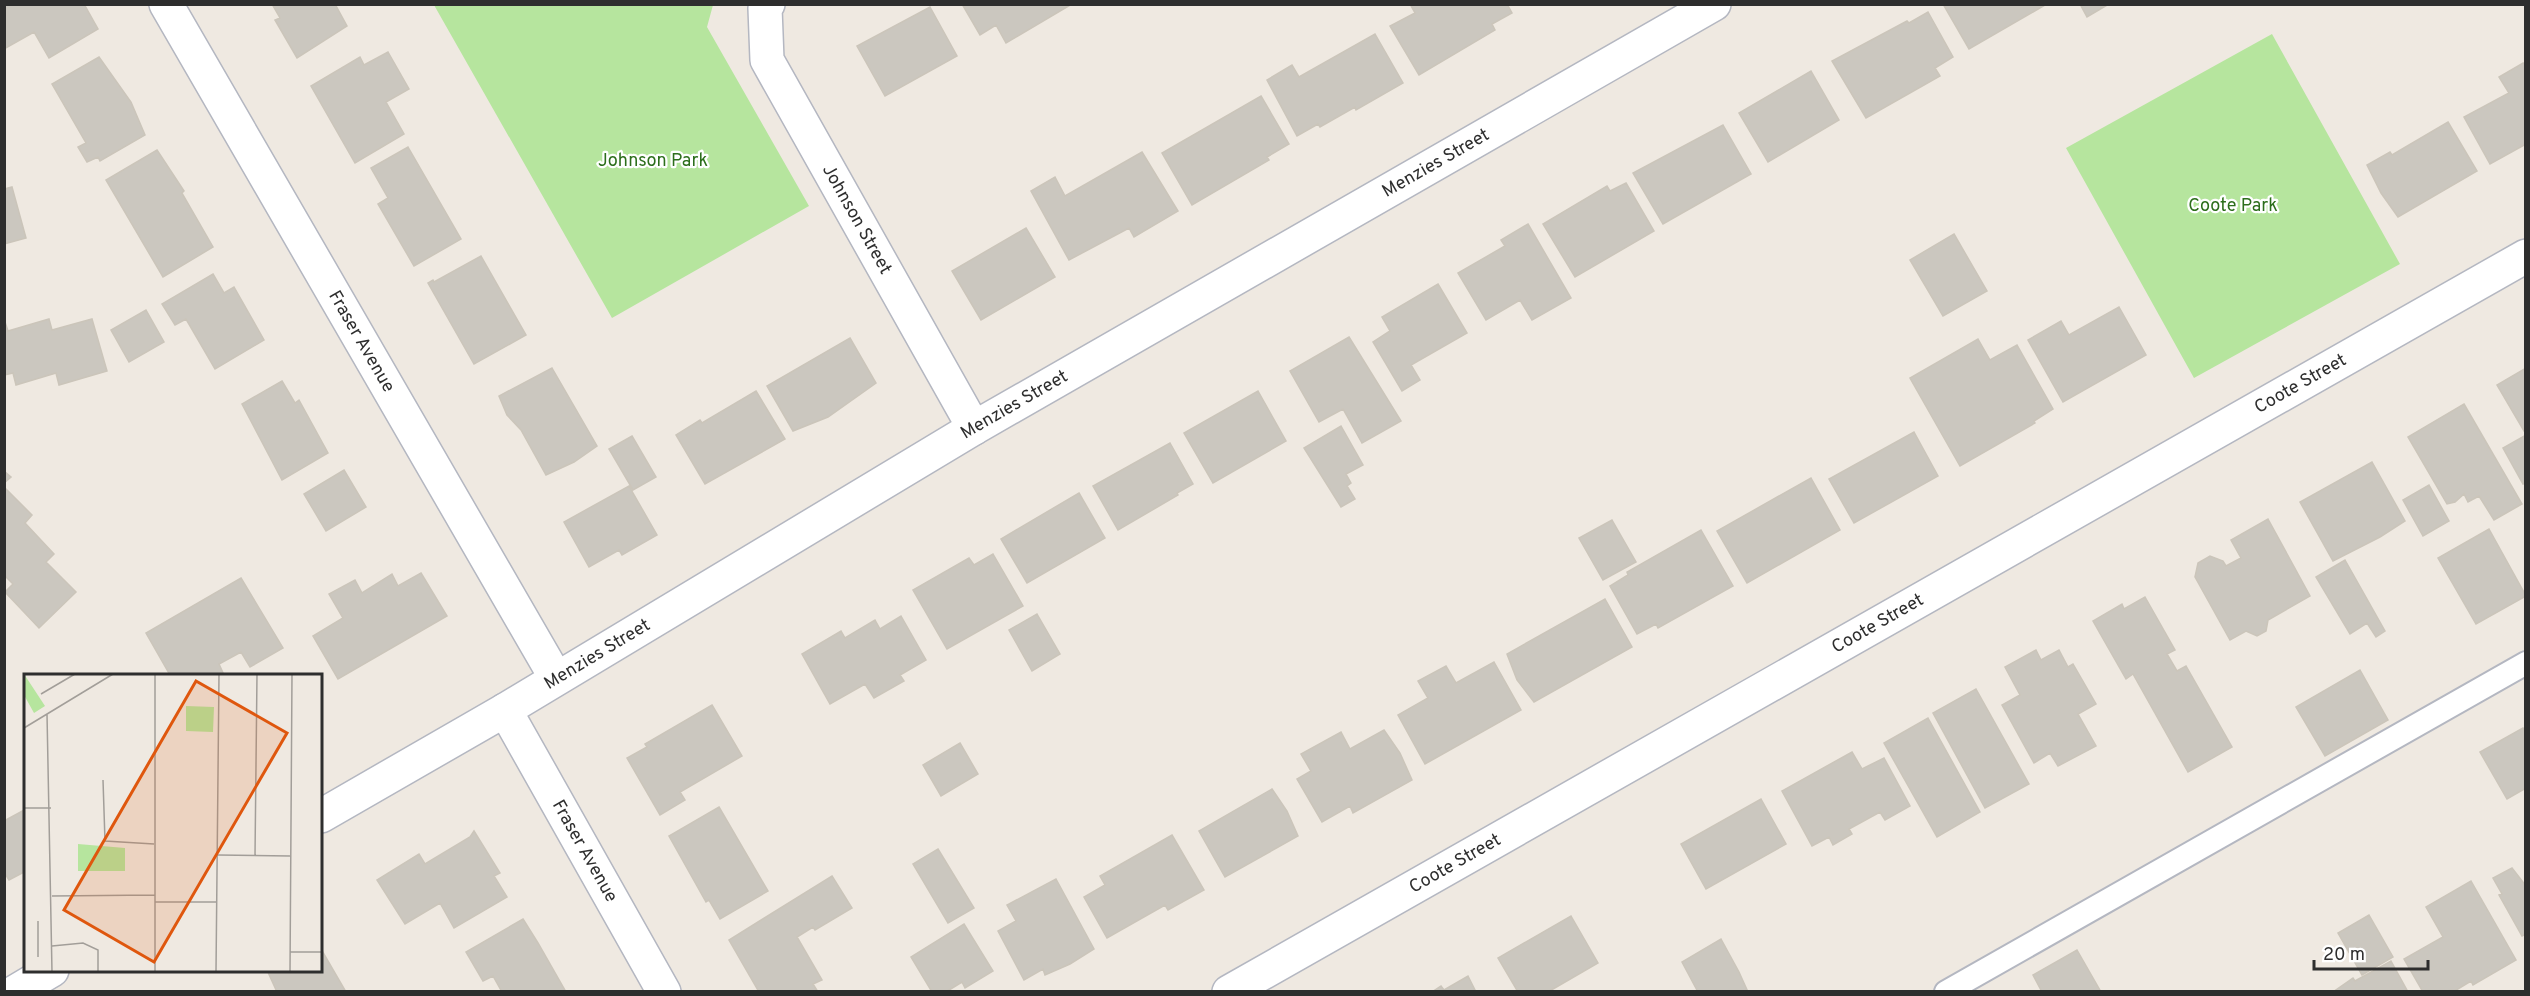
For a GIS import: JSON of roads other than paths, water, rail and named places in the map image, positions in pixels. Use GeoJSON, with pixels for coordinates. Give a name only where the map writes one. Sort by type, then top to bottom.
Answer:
{"type":"FeatureCollection","features":[{"type":"Feature","properties":{"kind":"street","name":"Fraser Avenue"},"geometry":{"type":"LineString","coordinates":[[166,4],[556,678]]}},
{"type":"Feature","properties":{"kind":"street","name":"Johnson Street"},"geometry":{"type":"LineString","coordinates":[[768,4],[765,8],[766,60],[974,428]]}},
{"type":"Feature","properties":{"kind":"street","name":"Menzies Street"},"geometry":{"type":"LineString","coordinates":[[322,815],[505,710],[974,428],[1714,4]]}},
{"type":"Feature","properties":{"kind":"street","name":"Coote Street"},"geometry":{"type":"LineString","coordinates":[[1229,992],[2526,256]]}},
{"type":"Feature","properties":{"kind":"street","name":"Fraser Avenue"},"geometry":{"type":"LineString","coordinates":[[505,710],[664,992]]}},
{"type":"Feature","properties":{"kind":"street"},"geometry":{"type":"LineString","coordinates":[[15,992],[49,972]]}},
{"type":"Feature","properties":{"kind":"lane"},"geometry":{"type":"LineString","coordinates":[[1946,992],[2526,663]]}},
{"type":"Feature","properties":{"kind":"park label","name":"Johnson Park"},"geometry":{"type":"Point","coordinates":[653,161]}},
{"type":"Feature","properties":{"kind":"park label","name":"Coote Park"},"geometry":{"type":"Point","coordinates":[2233,206]}}]}
